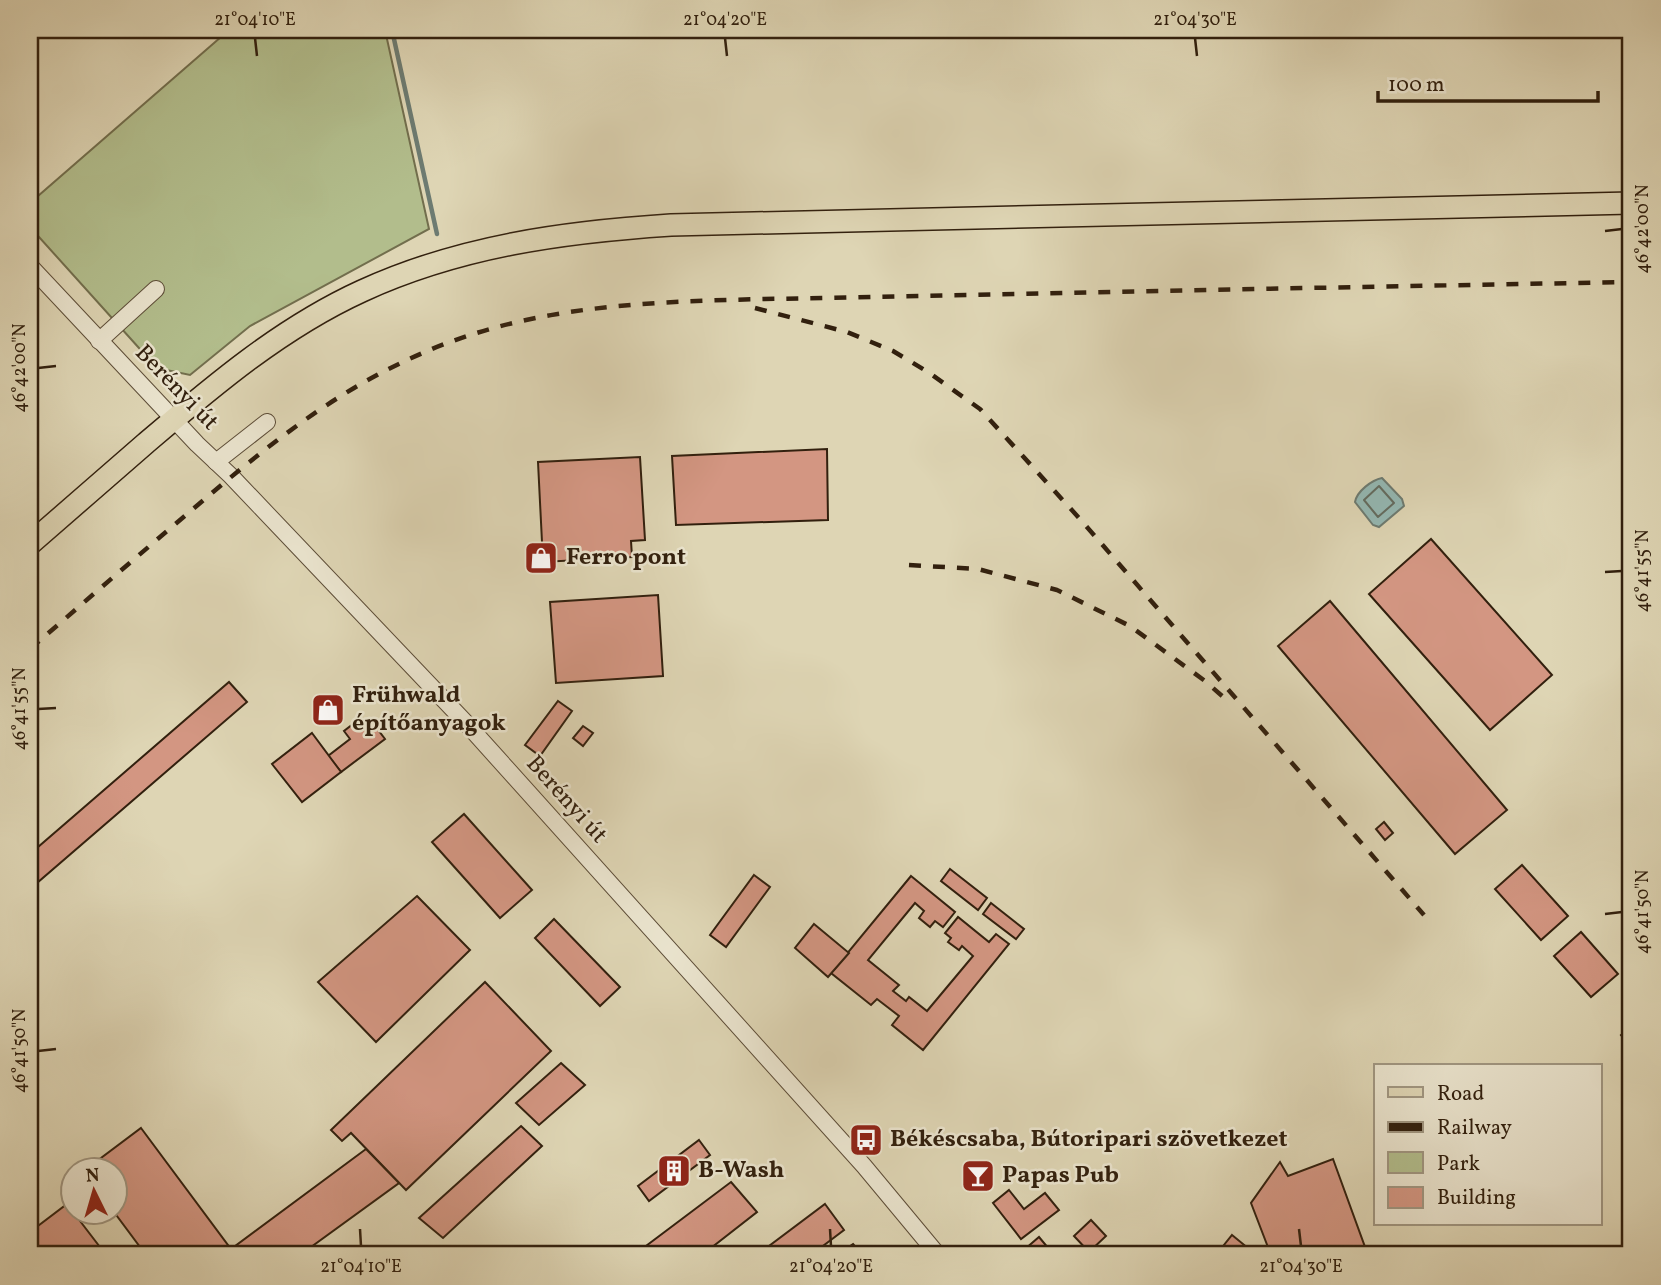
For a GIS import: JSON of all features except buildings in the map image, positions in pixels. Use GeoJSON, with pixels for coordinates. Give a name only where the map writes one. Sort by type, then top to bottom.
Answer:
{"type":"FeatureCollection","features":[{"type":"Feature","properties":{"kind":"main road"},"geometry":{"type":"LineString","coordinates":[[30,544],[251,356],[303,323],[362,291],[436,262],[534,238],[671,225],[1631,203]]}},
{"type":"Feature","properties":{"kind":"street","name":"Berényi út"},"geometry":{"type":"LineString","coordinates":[[30,266],[465,722],[864,1166],[939,1255]]}},
{"type":"Feature","properties":{"kind":"street"},"geometry":{"type":"LineString","coordinates":[[99,341],[156,289]]}},
{"type":"Feature","properties":{"kind":"street"},"geometry":{"type":"LineString","coordinates":[[216,461],[267,422]]}},
{"type":"Feature","properties":{"kind":"green space"},"geometry":{"type":"Polygon","coordinates":[[[229,30],[385,30],[429,229],[250,326],[190,375],[157,368],[30,227],[30,203],[229,30]]]}},
{"type":"Feature","properties":{"kind":"water"},"geometry":{"type":"Polygon","coordinates":[[[1382,478],[1402,499],[1404,506],[1379,527],[1373,525],[1355,502],[1366,487],[1382,478]]]}},
{"type":"Feature","properties":{"kind":"waterway"},"geometry":{"type":"LineString","coordinates":[[392,30],[437,234]]}},
{"type":"Feature","properties":{"kind":"railway"},"geometry":{"type":"LineString","coordinates":[[30,649],[237,472],[344,394],[373,377],[446,343],[535,318],[625,305],[717,300],[1631,282]]}},
{"type":"Feature","properties":{"kind":"railway"},"geometry":{"type":"LineString","coordinates":[[755,308],[847,332],[893,351],[980,409],[1080,519],[1424,915]]}},
{"type":"Feature","properties":{"kind":"railway"},"geometry":{"type":"LineString","coordinates":[[909,565],[978,569],[1057,590],[1130,626],[1229,702]]}},
{"type":"Feature","properties":{"kind":"place","name":"Ferro pont"},"geometry":{"type":"Point","coordinates":[541,558]}},
{"type":"Feature","properties":{"kind":"place","name":"Frühwald építőanyagok"},"geometry":{"type":"Point","coordinates":[328,710]}},
{"type":"Feature","properties":{"kind":"place","name":"Békéscsaba, Bútoripari szövetkezet"},"geometry":{"type":"Point","coordinates":[866,1140]}},
{"type":"Feature","properties":{"kind":"place","name":"B-Wash"},"geometry":{"type":"Point","coordinates":[674,1171]}},
{"type":"Feature","properties":{"kind":"place","name":"Papas Pub"},"geometry":{"type":"Point","coordinates":[978,1176]}}]}
